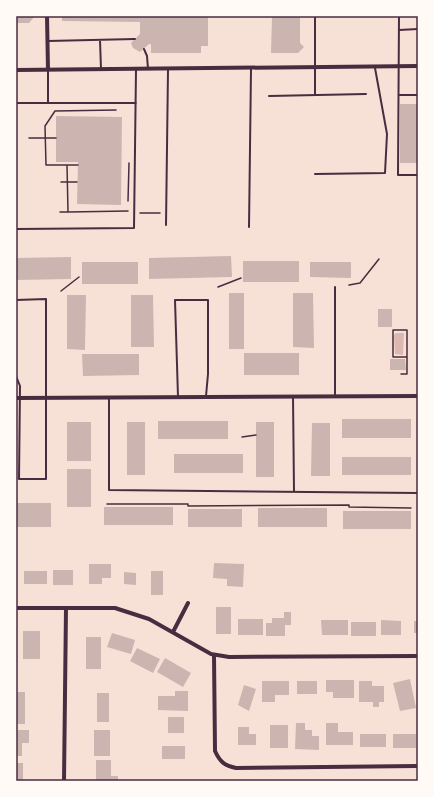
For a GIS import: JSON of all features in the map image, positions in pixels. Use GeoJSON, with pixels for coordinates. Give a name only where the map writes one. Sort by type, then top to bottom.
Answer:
{"type":"FeatureCollection","features":[{"type":"Feature","properties":{"kind":"street"},"geometry":{"type":"LineString","coordinates":[[47,16],[48,70]]}},
{"type":"Feature","properties":{"kind":"street"},"geometry":{"type":"LineString","coordinates":[[16,70],[418,66]]}},
{"type":"Feature","properties":{"kind":"street"},"geometry":{"type":"LineString","coordinates":[[18,398],[418,396]]}},
{"type":"Feature","properties":{"kind":"street"},"geometry":{"type":"LineString","coordinates":[[173,632],[188,603]]}},
{"type":"Feature","properties":{"kind":"street"},"geometry":{"type":"LineString","coordinates":[[16,608],[115,608],[149,619],[204,651],[214,655],[228,657],[418,656]]}},
{"type":"Feature","properties":{"kind":"street"},"geometry":{"type":"LineString","coordinates":[[64,781],[66,608]]}},
{"type":"Feature","properties":{"kind":"street"},"geometry":{"type":"LineString","coordinates":[[214,655],[215,751],[218,758],[227,766],[236,768],[418,766]]}},
{"type":"Feature","properties":{"kind":"lane"},"geometry":{"type":"LineString","coordinates":[[315,16],[315,95]]}},
{"type":"Feature","properties":{"kind":"lane"},"geometry":{"type":"LineString","coordinates":[[399,16],[398,175],[418,174]]}},
{"type":"Feature","properties":{"kind":"lane"},"geometry":{"type":"LineString","coordinates":[[399,30],[418,30]]}},
{"type":"Feature","properties":{"kind":"lane"},"geometry":{"type":"LineString","coordinates":[[47,41],[135,39]]}},
{"type":"Feature","properties":{"kind":"lane"},"geometry":{"type":"LineString","coordinates":[[100,40],[101,69]]}},
{"type":"Feature","properties":{"kind":"lane"},"geometry":{"type":"LineString","coordinates":[[144,49],[147,56],[148,69]]}},
{"type":"Feature","properties":{"kind":"lane"},"geometry":{"type":"LineString","coordinates":[[315,174],[385,173],[387,134],[375,66]]}},
{"type":"Feature","properties":{"kind":"lane"},"geometry":{"type":"LineString","coordinates":[[166,225],[168,68]]}},
{"type":"Feature","properties":{"kind":"lane"},"geometry":{"type":"LineString","coordinates":[[249,227],[251,68]]}},
{"type":"Feature","properties":{"kind":"lane"},"geometry":{"type":"LineString","coordinates":[[16,229],[134,228],[136,69]]}},
{"type":"Feature","properties":{"kind":"lane"},"geometry":{"type":"LineString","coordinates":[[48,70],[48,103]]}},
{"type":"Feature","properties":{"kind":"lane"},"geometry":{"type":"LineString","coordinates":[[269,96],[366,94]]}},
{"type":"Feature","properties":{"kind":"lane"},"geometry":{"type":"LineString","coordinates":[[399,95],[418,95]]}},
{"type":"Feature","properties":{"kind":"lane"},"geometry":{"type":"LineString","coordinates":[[16,103],[136,103]]}},
{"type":"Feature","properties":{"kind":"lane"},"geometry":{"type":"LineString","coordinates":[[335,287],[335,396]]}},
{"type":"Feature","properties":{"kind":"lane"},"geometry":{"type":"LineString","coordinates":[[16,300],[46,299],[46,479],[19,479],[18,398],[20,386],[16,376]]}},
{"type":"Feature","properties":{"kind":"lane"},"geometry":{"type":"LineString","coordinates":[[178,397],[176,373],[176,300],[208,300],[208,374],[206,396]]}},
{"type":"Feature","properties":{"kind":"lane"},"geometry":{"type":"LineString","coordinates":[[293,396],[294,491]]}},
{"type":"Feature","properties":{"kind":"lane"},"geometry":{"type":"LineString","coordinates":[[109,398],[109,490],[418,492]]}},
{"type":"Feature","properties":{"kind":"path"},"geometry":{"type":"LineString","coordinates":[[78,165],[46,165],[45,126],[55,111],[122,110]]}},
{"type":"Feature","properties":{"kind":"path"},"geometry":{"type":"LineString","coordinates":[[29,138],[56,138]]}},
{"type":"Feature","properties":{"kind":"path"},"geometry":{"type":"LineString","coordinates":[[60,212],[128,211],[127,168],[129,161]]}},
{"type":"Feature","properties":{"kind":"path"},"geometry":{"type":"LineString","coordinates":[[67,165],[68,212]]}},
{"type":"Feature","properties":{"kind":"path"},"geometry":{"type":"LineString","coordinates":[[61,182],[78,182]]}},
{"type":"Feature","properties":{"kind":"path"},"geometry":{"type":"LineString","coordinates":[[134,213],[166,213]]}},
{"type":"Feature","properties":{"kind":"path"},"geometry":{"type":"LineString","coordinates":[[349,285],[360,283],[379,260]]}},
{"type":"Feature","properties":{"kind":"path"},"geometry":{"type":"LineString","coordinates":[[61,291],[79,277]]}},
{"type":"Feature","properties":{"kind":"path"},"geometry":{"type":"LineString","coordinates":[[218,287],[241,278]]}},
{"type":"Feature","properties":{"kind":"path"},"geometry":{"type":"LineString","coordinates":[[401,374],[407,374],[407,357],[407,330],[392,330],[393,357],[407,357]]}},
{"type":"Feature","properties":{"kind":"path"},"geometry":{"type":"LineString","coordinates":[[242,437],[256,435]]}},
{"type":"Feature","properties":{"kind":"path"},"geometry":{"type":"LineString","coordinates":[[107,504],[188,504],[188,506],[349,505],[349,508],[411,508]]}},
{"type":"Feature","properties":{"kind":"shaded area"},"geometry":{"type":"Polygon","coordinates":[[[396,333],[404,333],[403,355],[395,354],[394,335],[396,333]]]}},
{"type":"Feature","properties":{"kind":"building"},"geometry":{"type":"Polygon","coordinates":[[[16,16],[35,16],[29,23],[16,23],[16,16]]]}},
{"type":"Feature","properties":{"kind":"building"},"geometry":{"type":"Polygon","coordinates":[[[62,16],[208,16],[208,46],[201,46],[201,53],[151,53],[151,44],[149,44],[140,52],[133,48],[131,43],[140,34],[140,22],[62,21],[62,16]]]}},
{"type":"Feature","properties":{"kind":"building"},"geometry":{"type":"Polygon","coordinates":[[[272,16],[300,16],[300,43],[304,47],[298,53],[271,53],[272,16]]]}},
{"type":"Feature","properties":{"kind":"building"},"geometry":{"type":"Polygon","coordinates":[[[400,104],[418,104],[418,163],[400,163],[400,104]]]}},
{"type":"Feature","properties":{"kind":"building"},"geometry":{"type":"Polygon","coordinates":[[[56,116],[122,117],[121,205],[77,204],[78,162],[56,162],[56,116]]]}},
{"type":"Feature","properties":{"kind":"building"},"geometry":{"type":"Polygon","coordinates":[[[231,256],[232,277],[149,279],[149,258],[231,256]]]}},
{"type":"Feature","properties":{"kind":"building"},"geometry":{"type":"Polygon","coordinates":[[[71,257],[71,279],[16,280],[16,258],[71,257]]]}},
{"type":"Feature","properties":{"kind":"building"},"geometry":{"type":"Polygon","coordinates":[[[243,261],[299,261],[299,282],[243,282],[243,261]]]}},
{"type":"Feature","properties":{"kind":"building"},"geometry":{"type":"Polygon","coordinates":[[[82,262],[138,262],[138,284],[82,284],[82,262]]]}},
{"type":"Feature","properties":{"kind":"building"},"geometry":{"type":"Polygon","coordinates":[[[310,262],[351,262],[351,278],[310,277],[310,262]]]}},
{"type":"Feature","properties":{"kind":"building"},"geometry":{"type":"Polygon","coordinates":[[[229,293],[244,293],[244,349],[229,349],[229,293]]]}},
{"type":"Feature","properties":{"kind":"building"},"geometry":{"type":"Polygon","coordinates":[[[293,293],[313,293],[314,348],[293,347],[293,293]]]}},
{"type":"Feature","properties":{"kind":"building"},"geometry":{"type":"Polygon","coordinates":[[[67,295],[86,295],[85,350],[67,349],[67,295]]]}},
{"type":"Feature","properties":{"kind":"building"},"geometry":{"type":"Polygon","coordinates":[[[131,295],[153,295],[154,347],[131,347],[131,295]]]}},
{"type":"Feature","properties":{"kind":"building"},"geometry":{"type":"Polygon","coordinates":[[[378,309],[392,309],[392,327],[378,327],[378,309]]]}},
{"type":"Feature","properties":{"kind":"building"},"geometry":{"type":"Polygon","coordinates":[[[244,353],[299,353],[299,375],[244,375],[244,353]]]}},
{"type":"Feature","properties":{"kind":"building"},"geometry":{"type":"Polygon","coordinates":[[[82,354],[139,354],[139,375],[83,376],[82,354]]]}},
{"type":"Feature","properties":{"kind":"building"},"geometry":{"type":"Polygon","coordinates":[[[390,359],[405,359],[406,370],[390,370],[390,359]]]}},
{"type":"Feature","properties":{"kind":"building"},"geometry":{"type":"Polygon","coordinates":[[[342,419],[411,419],[411,438],[342,438],[342,419]]]}},
{"type":"Feature","properties":{"kind":"building"},"geometry":{"type":"Polygon","coordinates":[[[158,421],[228,421],[228,439],[158,439],[158,421]]]}},
{"type":"Feature","properties":{"kind":"building"},"geometry":{"type":"Polygon","coordinates":[[[67,422],[91,422],[91,461],[67,461],[67,422]]]}},
{"type":"Feature","properties":{"kind":"building"},"geometry":{"type":"Polygon","coordinates":[[[127,422],[145,422],[145,475],[127,475],[127,422]]]}},
{"type":"Feature","properties":{"kind":"building"},"geometry":{"type":"Polygon","coordinates":[[[256,422],[274,422],[274,477],[256,477],[256,422]]]}},
{"type":"Feature","properties":{"kind":"building"},"geometry":{"type":"Polygon","coordinates":[[[312,423],[330,423],[330,476],[311,476],[312,423]]]}},
{"type":"Feature","properties":{"kind":"building"},"geometry":{"type":"Polygon","coordinates":[[[174,454],[243,454],[243,473],[174,473],[174,454]]]}},
{"type":"Feature","properties":{"kind":"building"},"geometry":{"type":"Polygon","coordinates":[[[342,457],[411,457],[411,475],[342,475],[342,457]]]}},
{"type":"Feature","properties":{"kind":"building"},"geometry":{"type":"Polygon","coordinates":[[[67,469],[91,469],[91,507],[67,507],[67,469]]]}},
{"type":"Feature","properties":{"kind":"building"},"geometry":{"type":"Polygon","coordinates":[[[16,503],[51,503],[51,527],[16,527],[16,503]]]}},
{"type":"Feature","properties":{"kind":"building"},"geometry":{"type":"Polygon","coordinates":[[[104,507],[173,507],[173,525],[104,525],[104,507]]]}},
{"type":"Feature","properties":{"kind":"building"},"geometry":{"type":"Polygon","coordinates":[[[258,508],[327,508],[327,527],[258,527],[258,508]]]}},
{"type":"Feature","properties":{"kind":"building"},"geometry":{"type":"Polygon","coordinates":[[[188,509],[242,509],[242,527],[188,527],[188,509]]]}},
{"type":"Feature","properties":{"kind":"building"},"geometry":{"type":"Polygon","coordinates":[[[343,511],[411,511],[411,529],[343,529],[343,511]]]}},
{"type":"Feature","properties":{"kind":"building"},"geometry":{"type":"Polygon","coordinates":[[[214,563],[244,564],[243,587],[227,586],[227,579],[213,578],[214,563]]]}},
{"type":"Feature","properties":{"kind":"building"},"geometry":{"type":"Polygon","coordinates":[[[89,564],[111,564],[111,578],[102,578],[102,584],[89,584],[89,564]]]}},
{"type":"Feature","properties":{"kind":"building"},"geometry":{"type":"Polygon","coordinates":[[[53,570],[73,570],[73,585],[53,585],[53,570]]]}},
{"type":"Feature","properties":{"kind":"building"},"geometry":{"type":"Polygon","coordinates":[[[24,571],[47,571],[47,584],[24,584],[24,571]]]}},
{"type":"Feature","properties":{"kind":"building"},"geometry":{"type":"Polygon","coordinates":[[[151,571],[163,571],[163,595],[151,595],[151,571]]]}},
{"type":"Feature","properties":{"kind":"building"},"geometry":{"type":"Polygon","coordinates":[[[124,572],[136,573],[136,585],[124,584],[124,572]]]}},
{"type":"Feature","properties":{"kind":"building"},"geometry":{"type":"Polygon","coordinates":[[[216,607],[231,607],[231,634],[216,634],[216,607]]]}},
{"type":"Feature","properties":{"kind":"building"},"geometry":{"type":"Polygon","coordinates":[[[284,612],[291,612],[291,625],[285,625],[285,636],[266,636],[266,623],[272,623],[272,618],[284,618],[284,612]]]}},
{"type":"Feature","properties":{"kind":"building"},"geometry":{"type":"Polygon","coordinates":[[[238,619],[263,619],[263,635],[238,635],[238,619]]]}},
{"type":"Feature","properties":{"kind":"building"},"geometry":{"type":"Polygon","coordinates":[[[321,620],[348,620],[348,635],[322,635],[321,620]]]}},
{"type":"Feature","properties":{"kind":"building"},"geometry":{"type":"Polygon","coordinates":[[[381,620],[401,621],[401,635],[381,635],[381,620]]]}},
{"type":"Feature","properties":{"kind":"building"},"geometry":{"type":"Polygon","coordinates":[[[414,621],[418,621],[418,633],[414,633],[414,621]]]}},
{"type":"Feature","properties":{"kind":"building"},"geometry":{"type":"Polygon","coordinates":[[[351,622],[376,622],[376,636],[351,636],[351,622]]]}},
{"type":"Feature","properties":{"kind":"building"},"geometry":{"type":"Polygon","coordinates":[[[23,631],[40,631],[40,659],[23,659],[23,631]]]}},
{"type":"Feature","properties":{"kind":"building"},"geometry":{"type":"Polygon","coordinates":[[[112,633],[135,640],[131,654],[107,647],[112,633]]]}},
{"type":"Feature","properties":{"kind":"building"},"geometry":{"type":"Polygon","coordinates":[[[86,637],[101,637],[101,669],[86,669],[86,637]]]}},
{"type":"Feature","properties":{"kind":"building"},"geometry":{"type":"Polygon","coordinates":[[[137,648],[160,659],[153,673],[130,661],[137,648]]]}},
{"type":"Feature","properties":{"kind":"building"},"geometry":{"type":"Polygon","coordinates":[[[165,658],[191,673],[183,687],[157,672],[165,658]]]}},
{"type":"Feature","properties":{"kind":"building"},"geometry":{"type":"Polygon","coordinates":[[[410,679],[416,708],[400,711],[393,683],[410,679]]]}},
{"type":"Feature","properties":{"kind":"building"},"geometry":{"type":"Polygon","coordinates":[[[326,680],[354,680],[354,698],[333,698],[333,692],[326,692],[326,680]]]}},
{"type":"Feature","properties":{"kind":"building"},"geometry":{"type":"Polygon","coordinates":[[[262,681],[289,681],[289,695],[275,695],[275,702],[262,702],[262,681]]]}},
{"type":"Feature","properties":{"kind":"building"},"geometry":{"type":"Polygon","coordinates":[[[297,681],[317,681],[317,694],[297,694],[297,681]]]}},
{"type":"Feature","properties":{"kind":"building"},"geometry":{"type":"Polygon","coordinates":[[[359,681],[372,681],[372,686],[384,686],[384,702],[379,702],[379,707],[373,707],[373,702],[359,702],[359,681]]]}},
{"type":"Feature","properties":{"kind":"building"},"geometry":{"type":"Polygon","coordinates":[[[244,685],[256,689],[249,711],[238,705],[244,685]]]}},
{"type":"Feature","properties":{"kind":"building"},"geometry":{"type":"Polygon","coordinates":[[[175,691],[188,691],[188,711],[158,710],[158,696],[175,696],[175,691]]]}},
{"type":"Feature","properties":{"kind":"building"},"geometry":{"type":"Polygon","coordinates":[[[16,692],[25,692],[25,724],[16,724],[16,692]]]}},
{"type":"Feature","properties":{"kind":"building"},"geometry":{"type":"Polygon","coordinates":[[[97,693],[109,693],[109,722],[97,722],[97,693]]]}},
{"type":"Feature","properties":{"kind":"building"},"geometry":{"type":"Polygon","coordinates":[[[168,717],[184,717],[184,733],[168,733],[168,717]]]}},
{"type":"Feature","properties":{"kind":"building"},"geometry":{"type":"Polygon","coordinates":[[[296,723],[305,723],[305,730],[312,730],[312,736],[319,736],[319,750],[295,749],[296,723]]]}},
{"type":"Feature","properties":{"kind":"building"},"geometry":{"type":"Polygon","coordinates":[[[326,723],[338,723],[338,732],[353,732],[353,745],[326,745],[326,723]]]}},
{"type":"Feature","properties":{"kind":"building"},"geometry":{"type":"Polygon","coordinates":[[[270,725],[288,725],[288,748],[270,748],[270,725]]]}},
{"type":"Feature","properties":{"kind":"building"},"geometry":{"type":"Polygon","coordinates":[[[238,727],[249,727],[249,734],[256,734],[256,745],[238,745],[238,727]]]}},
{"type":"Feature","properties":{"kind":"building"},"geometry":{"type":"Polygon","coordinates":[[[16,730],[29,730],[29,743],[22,743],[22,756],[16,756],[16,730]]]}},
{"type":"Feature","properties":{"kind":"building"},"geometry":{"type":"Polygon","coordinates":[[[94,730],[110,730],[110,756],[94,756],[94,730]]]}},
{"type":"Feature","properties":{"kind":"building"},"geometry":{"type":"Polygon","coordinates":[[[360,734],[386,734],[386,747],[360,747],[360,734]]]}},
{"type":"Feature","properties":{"kind":"building"},"geometry":{"type":"Polygon","coordinates":[[[393,734],[416,734],[416,748],[393,748],[393,734]]]}},
{"type":"Feature","properties":{"kind":"building"},"geometry":{"type":"Polygon","coordinates":[[[162,746],[185,746],[185,759],[162,759],[162,746]]]}},
{"type":"Feature","properties":{"kind":"building"},"geometry":{"type":"Polygon","coordinates":[[[96,760],[111,760],[111,776],[118,776],[118,781],[96,781],[96,760]]]}},
{"type":"Feature","properties":{"kind":"building"},"geometry":{"type":"Polygon","coordinates":[[[16,763],[23,763],[23,781],[16,781],[16,763]]]}}]}
